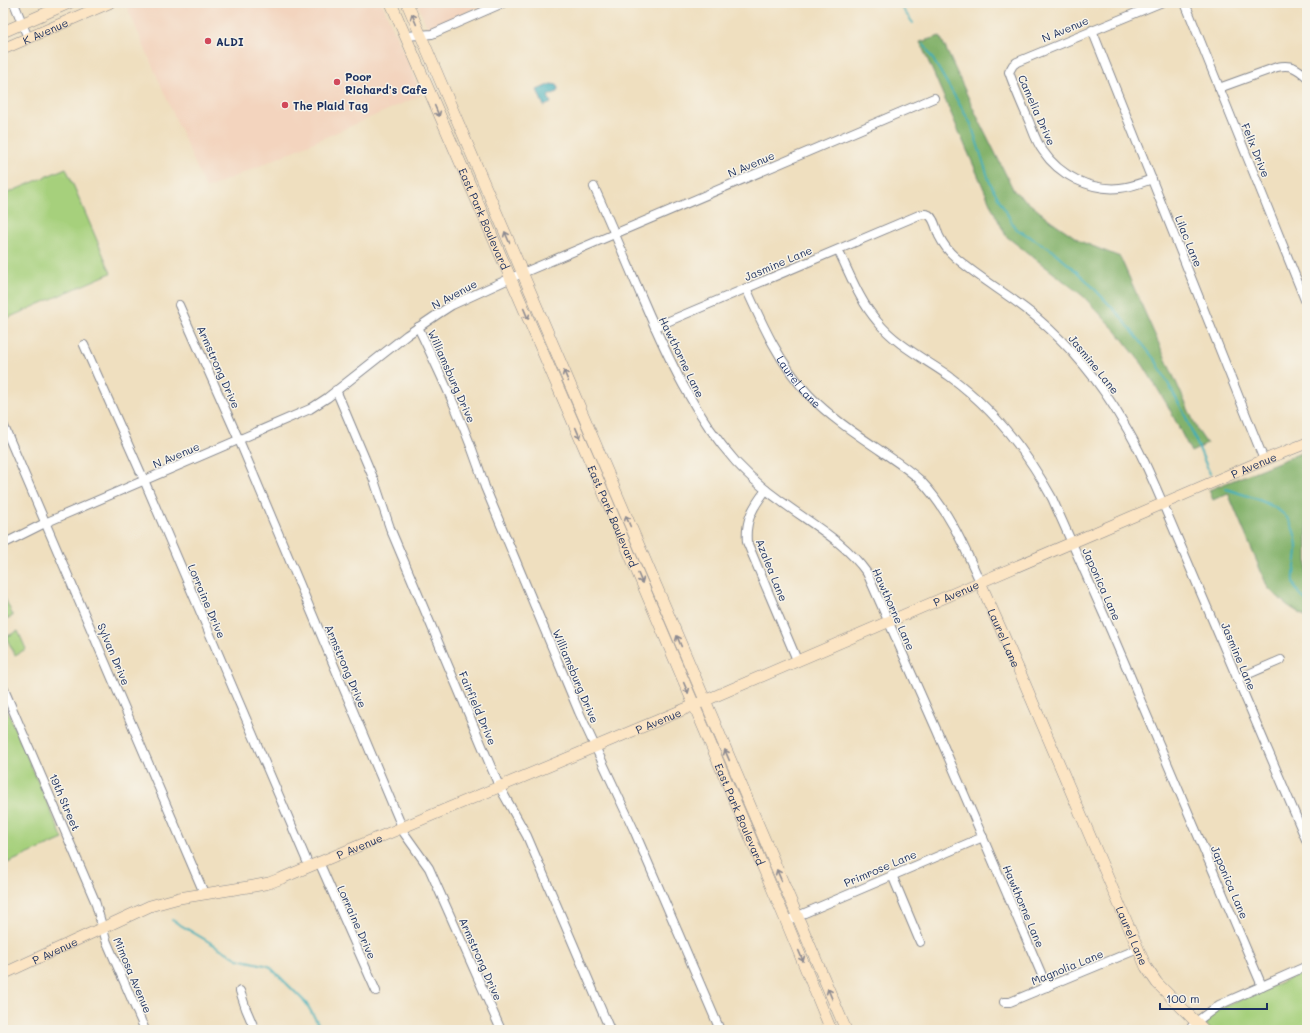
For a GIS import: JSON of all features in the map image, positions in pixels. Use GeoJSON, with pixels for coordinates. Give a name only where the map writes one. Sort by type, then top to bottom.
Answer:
{"type":"FeatureCollection","features":[{"type":"Feature","properties":{"kind":"main road","name":"K Avenue"},"geometry":{"type":"LineString","coordinates":[[3,32],[69,3]]}},
{"type":"Feature","properties":{"kind":"main road","name":"K Avenue"},"geometry":{"type":"LineString","coordinates":[[3,49],[109,3]]}},
{"type":"Feature","properties":{"kind":"main road","name":"East Park Boulevard"},"geometry":{"type":"LineString","coordinates":[[391,3],[511,278],[786,920],[831,1030]]}},
{"type":"Feature","properties":{"kind":"main road","name":"East Park Boulevard"},"geometry":{"type":"LineString","coordinates":[[407,3],[704,701],[846,1030]]}},
{"type":"Feature","properties":{"kind":"main road","name":"P Avenue"},"geometry":{"type":"LineString","coordinates":[[3,974],[150,906],[204,893],[269,883],[704,701],[1264,460],[1307,443]]}},
{"type":"Feature","properties":{"kind":"main road","name":"Laurel Lane"},"geometry":{"type":"LineString","coordinates":[[980,582],[1146,967],[1192,1026],[1204,1030]]}},
{"type":"Feature","properties":{"kind":"street"},"geometry":{"type":"LineString","coordinates":[[14,3],[28,38]]}},
{"type":"Feature","properties":{"kind":"street"},"geometry":{"type":"LineString","coordinates":[[406,36],[432,34],[503,3]]}},
{"type":"Feature","properties":{"kind":"street","name":"N Avenue"},"geometry":{"type":"LineString","coordinates":[[1024,59],[1160,3]]}},
{"type":"Feature","properties":{"kind":"street","name":"Felix Drive"},"geometry":{"type":"LineString","coordinates":[[1185,3],[1307,305]]}},
{"type":"Feature","properties":{"kind":"street","name":"Lilac Lane"},"geometry":{"type":"LineString","coordinates":[[1092,30],[1264,460]]}},
{"type":"Feature","properties":{"kind":"street","name":"Camelia Drive"},"geometry":{"type":"LineString","coordinates":[[1024,59],[1013,65],[1009,72],[1038,144],[1051,161],[1073,178],[1088,184],[1104,187],[1119,188],[1135,185],[1152,179]]}},
{"type":"Feature","properties":{"kind":"street"},"geometry":{"type":"LineString","coordinates":[[1219,88],[1286,65],[1294,68],[1307,77]]}},
{"type":"Feature","properties":{"kind":"street","name":"N Avenue"},"geometry":{"type":"LineString","coordinates":[[3,544],[45,523],[310,409],[418,327],[452,305],[511,278],[934,98]]}},
{"type":"Feature","properties":{"kind":"street","name":"Hawthorne Lane"},"geometry":{"type":"LineString","coordinates":[[594,186],[655,327],[682,385],[706,424],[734,460],[766,490],[836,539],[856,559],[867,573],[1047,987]]}},
{"type":"Feature","properties":{"kind":"street","name":"Jasmine Lane"},"geometry":{"type":"LineString","coordinates":[[655,327],[919,215],[924,213],[929,215],[943,242],[954,257],[1034,316],[1064,344],[1078,359],[1107,396],[1123,422],[1140,453],[1163,504],[1307,842]]}},
{"type":"Feature","properties":{"kind":"street","name":"Japonica Lane"},"geometry":{"type":"LineString","coordinates":[[838,250],[864,303],[878,322],[904,346],[949,376],[989,410],[1010,433],[1028,457],[1044,483],[1111,631],[1262,986]]}},
{"type":"Feature","properties":{"kind":"street","name":"Laurel Lane"},"geometry":{"type":"LineString","coordinates":[[746,288],[772,344],[790,372],[809,395],[830,414],[919,480],[939,503],[957,532],[980,582]]}},
{"type":"Feature","properties":{"kind":"street","name":"Armstrong Drive"},"geometry":{"type":"LineString","coordinates":[[179,305],[239,440],[404,833],[423,857],[429,868],[501,1030]]}},
{"type":"Feature","properties":{"kind":"street","name":"Williamsburg Drive"},"geometry":{"type":"LineString","coordinates":[[418,327],[441,377],[579,712],[634,830],[720,1030]]}},
{"type":"Feature","properties":{"kind":"street","name":"Lorraine Drive"},"geometry":{"type":"LineString","coordinates":[[84,345],[314,864],[376,991]]}},
{"type":"Feature","properties":{"kind":"street","name":"Fairfield Drive"},"geometry":{"type":"LineString","coordinates":[[336,390],[372,475],[390,528],[499,786],[527,836],[610,1030]]}},
{"type":"Feature","properties":{"kind":"street","name":"Sylvan Drive"},"geometry":{"type":"LineString","coordinates":[[3,424],[204,893]]}},
{"type":"Feature","properties":{"kind":"street","name":"Azalea Lane"},"geometry":{"type":"LineString","coordinates":[[766,490],[757,502],[748,519],[746,532],[747,542],[797,660]]}},
{"type":"Feature","properties":{"kind":"street"},"geometry":{"type":"LineString","coordinates":[[1237,679],[1281,660]]}},
{"type":"Feature","properties":{"kind":"street","name":"19th Street"},"geometry":{"type":"LineString","coordinates":[[3,687],[95,901],[102,928]]}},
{"type":"Feature","properties":{"kind":"street","name":"Primrose Lane"},"geometry":{"type":"LineString","coordinates":[[786,920],[983,837]]}},
{"type":"Feature","properties":{"kind":"street"},"geometry":{"type":"LineString","coordinates":[[892,875],[920,942]]}},
{"type":"Feature","properties":{"kind":"street","name":"Mimosa Avenue"},"geometry":{"type":"LineString","coordinates":[[102,928],[145,1030]]}},
{"type":"Feature","properties":{"kind":"street","name":"Magnolia Lane"},"geometry":{"type":"LineString","coordinates":[[1004,1002],[1010,1002],[1138,950]]}},
{"type":"Feature","properties":{"kind":"street"},"geometry":{"type":"LineString","coordinates":[[1192,1026],[1219,1005],[1307,966]]}},
{"type":"Feature","properties":{"kind":"street"},"geometry":{"type":"LineString","coordinates":[[240,991],[255,1030]]}},
{"type":"Feature","properties":{"kind":"shaded area"},"geometry":{"type":"Polygon","coordinates":[[[130,3],[382,3],[422,95],[206,189],[126,5],[130,3]]]}},
{"type":"Feature","properties":{"kind":"shaded area"},"geometry":{"type":"Polygon","coordinates":[[[417,3],[487,3],[428,29],[417,3]]]}},
{"type":"Feature","properties":{"kind":"green space"},"geometry":{"type":"Polygon","coordinates":[[[940,36],[1014,191],[1050,220],[1082,242],[1120,257],[1198,431],[1207,444],[1191,452],[1168,406],[1143,365],[1117,332],[1083,296],[1006,236],[993,210],[920,42],[940,36]]]}},
{"type":"Feature","properties":{"kind":"green space"},"geometry":{"type":"Polygon","coordinates":[[[66,168],[111,273],[3,320],[3,195],[66,168]]]}},
{"type":"Feature","properties":{"kind":"green space"},"geometry":{"type":"Polygon","coordinates":[[[1306,451],[1307,618],[1287,605],[1268,588],[1228,493],[1213,500],[1209,490],[1306,451]]]}},
{"type":"Feature","properties":{"kind":"green space"},"geometry":{"type":"Polygon","coordinates":[[[3,594],[13,616],[3,620],[3,594]]]}},
{"type":"Feature","properties":{"kind":"green space"},"geometry":{"type":"Polygon","coordinates":[[[18,631],[26,649],[15,655],[6,637],[18,631]]]}},
{"type":"Feature","properties":{"kind":"green space"},"geometry":{"type":"Polygon","coordinates":[[[6,708],[63,839],[3,865],[3,709],[6,708]]]}},
{"type":"Feature","properties":{"kind":"green space"},"geometry":{"type":"Polygon","coordinates":[[[1307,971],[1307,1030],[1211,1030],[1207,1026],[1205,1020],[1215,1011],[1307,971]]]}},
{"type":"Feature","properties":{"kind":"water"},"geometry":{"type":"Polygon","coordinates":[[[551,84],[557,85],[558,89],[557,92],[548,96],[551,103],[544,106],[537,90],[551,84]]]}},
{"type":"Feature","properties":{"kind":"waterway"},"geometry":{"type":"LineString","coordinates":[[898,3],[913,23]]}},
{"type":"Feature","properties":{"kind":"waterway"},"geometry":{"type":"LineString","coordinates":[[924,44],[971,124],[990,183],[1015,228],[1052,250],[1086,280],[1120,316],[1156,361],[1184,413],[1210,474]]}},
{"type":"Feature","properties":{"kind":"waterway"},"geometry":{"type":"LineString","coordinates":[[1226,489],[1255,498],[1268,504],[1281,512],[1288,519],[1295,534],[1297,545],[1294,584],[1300,596],[1307,601]]}},
{"type":"Feature","properties":{"kind":"waterway"},"geometry":{"type":"LineString","coordinates":[[172,920],[238,959],[269,966],[306,1003],[322,1030]]}},
{"type":"Feature","properties":{"kind":"place","name":"ALDI"},"geometry":{"type":"Point","coordinates":[208,41]}},
{"type":"Feature","properties":{"kind":"place","name":"Poor Richard's Cafe"},"geometry":{"type":"Point","coordinates":[337,82]}},
{"type":"Feature","properties":{"kind":"place","name":"The Plaid Tag"},"geometry":{"type":"Point","coordinates":[285,105]}}]}
